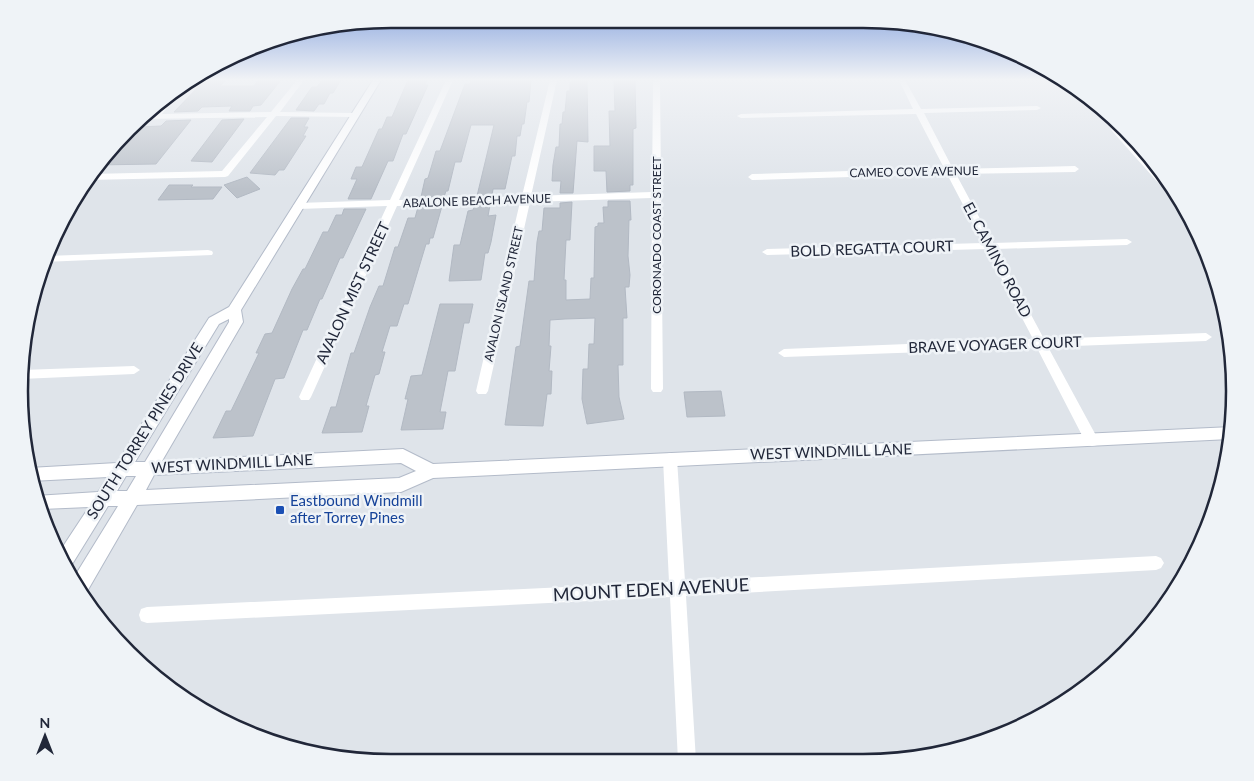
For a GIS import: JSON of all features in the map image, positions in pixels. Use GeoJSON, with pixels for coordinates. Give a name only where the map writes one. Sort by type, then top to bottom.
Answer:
{"type":"FeatureCollection","features":[{"type":"Feature","properties":{"kind":"main road","name":"SOUTH TORREY PINES DRIVE"},"geometry":{"type":"LineString","coordinates":[[67,555],[214,322],[234,310],[354,116]]}},
{"type":"Feature","properties":{"kind":"main road","name":"SOUTH TORREY PINES DRIVE"},"geometry":{"type":"LineString","coordinates":[[82,582],[130,498],[236,322],[234,310]]}},
{"type":"Feature","properties":{"kind":"main road","name":"WEST WINDMILL LANE"},"geometry":{"type":"LineString","coordinates":[[45,502],[401,485],[431,471],[1092,441],[1224,433]]}},
{"type":"Feature","properties":{"kind":"main road","name":"WEST WINDMILL LANE"},"geometry":{"type":"LineString","coordinates":[[37,474],[403,456],[431,471]]}},
{"type":"Feature","properties":{"kind":"street"},"geometry":{"type":"LineString","coordinates":[[152,117],[178,116]]}},
{"type":"Feature","properties":{"kind":"street"},"geometry":{"type":"LineString","coordinates":[[97,178],[225,174],[271,116]]}},
{"type":"Feature","properties":{"kind":"street","name":"AVALON MIST STREET"},"geometry":{"type":"LineString","coordinates":[[305,397],[433,116]]}},
{"type":"Feature","properties":{"kind":"street","name":"AVALON ISLAND STREET"},"geometry":{"type":"LineString","coordinates":[[482,391],[545,116]]}},
{"type":"Feature","properties":{"kind":"street","name":"CORONADO COAST STREET"},"geometry":{"type":"LineString","coordinates":[[657,116],[657,390]]}},
{"type":"Feature","properties":{"kind":"street","name":"EL CAMINO ROAD"},"geometry":{"type":"LineString","coordinates":[[921,116],[1092,441]]}},
{"type":"Feature","properties":{"kind":"street"},"geometry":{"type":"LineString","coordinates":[[1117,131],[1147,165]]}},
{"type":"Feature","properties":{"kind":"street","name":"CAMEO COVE AVENUE"},"geometry":{"type":"LineString","coordinates":[[752,177],[933,170],[1075,169]]}},
{"type":"Feature","properties":{"kind":"street","name":"ABALONE BEACH AVENUE"},"geometry":{"type":"LineString","coordinates":[[298,206],[657,194]]}},
{"type":"Feature","properties":{"kind":"street","name":"BOLD REGATTA COURT"},"geometry":{"type":"LineString","coordinates":[[767,252],[1127,242]]}},
{"type":"Feature","properties":{"kind":"street"},"geometry":{"type":"LineString","coordinates":[[53,259],[208,253]]}},
{"type":"Feature","properties":{"kind":"street","name":"BRAVE VOYAGER COURT"},"geometry":{"type":"LineString","coordinates":[[784,353],[1206,337]]}},
{"type":"Feature","properties":{"kind":"street"},"geometry":{"type":"LineString","coordinates":[[28,375],[134,370]]}},
{"type":"Feature","properties":{"kind":"street"},"geometry":{"type":"LineString","coordinates":[[670,459],[679,589],[687,754]]}},
{"type":"Feature","properties":{"kind":"street","name":"MOUNT EDEN AVENUE"},"geometry":{"type":"LineString","coordinates":[[147,615],[1156,563]]}},
{"type":"Feature","properties":{"kind":"building"},"geometry":{"type":"Polygon","coordinates":[[[414,116],[406,134],[403,134],[393,161],[388,161],[371,199],[348,199],[357,179],[351,179],[356,167],[362,167],[379,129],[382,129],[387,117],[414,116]]]}},
{"type":"Feature","properties":{"kind":"building"},"geometry":{"type":"Polygon","coordinates":[[[453,116],[525,116],[520,136],[517,136],[515,156],[512,156],[505,189],[493,189],[492,195],[477,196],[494,125],[471,125],[461,162],[455,162],[448,191],[446,191],[444,197],[421,197],[425,179],[428,178],[436,151],[440,151],[453,116]]]}},
{"type":"Feature","properties":{"kind":"building"},"geometry":{"type":"Polygon","coordinates":[[[563,116],[588,116],[588,142],[577,141],[573,193],[560,193],[561,181],[552,181],[556,147],[559,147],[560,124],[562,124],[563,116]]]}},
{"type":"Feature","properties":{"kind":"building"},"geometry":{"type":"Polygon","coordinates":[[[609,116],[636,116],[636,128],[633,129],[633,185],[630,185],[630,191],[607,192],[606,171],[594,171],[594,146],[610,146],[609,116]]]}},
{"type":"Feature","properties":{"kind":"building"},"geometry":{"type":"Polygon","coordinates":[[[291,118],[309,118],[304,127],[308,127],[303,136],[306,136],[284,170],[279,170],[275,175],[250,173],[291,118]]]}},
{"type":"Feature","properties":{"kind":"building"},"geometry":{"type":"Polygon","coordinates":[[[244,119],[212,162],[191,161],[222,120],[244,119]]]}},
{"type":"Feature","properties":{"kind":"building"},"geometry":{"type":"Polygon","coordinates":[[[191,120],[156,164],[107,165],[142,127],[161,126],[166,121],[191,120]]]}},
{"type":"Feature","properties":{"kind":"building"},"geometry":{"type":"Polygon","coordinates":[[[247,177],[260,189],[237,198],[224,185],[247,177]]]}},
{"type":"Feature","properties":{"kind":"building"},"geometry":{"type":"Polygon","coordinates":[[[169,185],[222,187],[213,199],[158,200],[169,185]]]}},
{"type":"Feature","properties":{"kind":"building"},"geometry":{"type":"Polygon","coordinates":[[[608,201],[630,201],[631,220],[629,220],[628,256],[630,275],[629,287],[625,287],[627,318],[623,318],[623,365],[618,365],[619,397],[624,419],[587,424],[582,399],[583,369],[588,369],[589,344],[594,344],[595,318],[565,319],[550,320],[549,346],[551,346],[549,371],[552,371],[551,394],[547,394],[543,426],[505,425],[516,347],[520,346],[529,281],[534,281],[537,242],[539,231],[542,231],[544,208],[560,208],[560,203],[572,202],[570,240],[566,240],[564,280],[566,280],[566,300],[590,299],[591,278],[594,278],[595,227],[598,226],[598,223],[604,223],[603,207],[608,207],[608,201]]]}},
{"type":"Feature","properties":{"kind":"building"},"geometry":{"type":"Polygon","coordinates":[[[475,205],[490,205],[488,216],[496,215],[488,253],[485,253],[481,280],[449,281],[454,245],[460,245],[468,211],[473,210],[475,205]]]}},
{"type":"Feature","properties":{"kind":"building"},"geometry":{"type":"Polygon","coordinates":[[[442,206],[433,238],[430,238],[429,244],[426,244],[408,304],[404,304],[397,326],[390,326],[382,352],[385,352],[379,374],[375,375],[366,406],[369,406],[362,432],[322,433],[331,407],[336,407],[351,353],[354,353],[379,286],[383,286],[395,247],[398,247],[408,218],[415,218],[418,207],[442,206]]]}},
{"type":"Feature","properties":{"kind":"building"},"geometry":{"type":"Polygon","coordinates":[[[344,209],[366,209],[343,258],[340,258],[322,299],[320,299],[307,330],[303,330],[284,378],[275,379],[253,436],[213,438],[226,411],[231,411],[259,353],[256,353],[265,334],[272,333],[292,289],[303,269],[305,269],[323,232],[328,232],[336,215],[342,215],[344,209]]]}},
{"type":"Feature","properties":{"kind":"building"},"geometry":{"type":"Polygon","coordinates":[[[440,304],[473,304],[469,323],[464,323],[455,371],[448,371],[440,412],[446,412],[443,429],[401,430],[408,399],[405,399],[411,376],[422,375],[440,304]]]}},
{"type":"Feature","properties":{"kind":"building"},"geometry":{"type":"Polygon","coordinates":[[[721,391],[725,416],[687,417],[684,392],[721,391]]]}},
{"type":"Feature","properties":{"kind":"place","name":"Eastbound Windmill after Torrey Pines"},"geometry":{"type":"Point","coordinates":[280,510]}}]}
